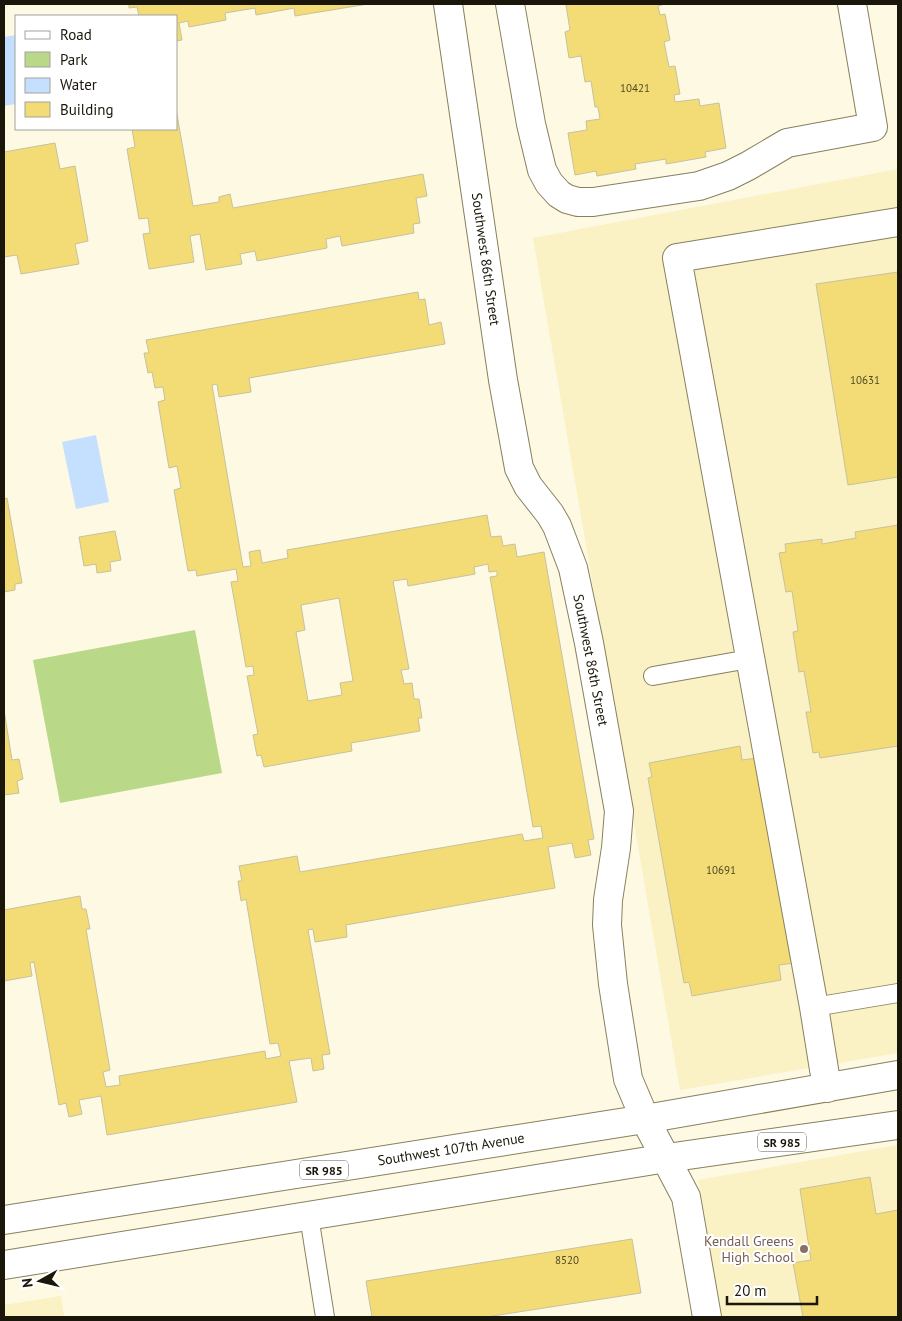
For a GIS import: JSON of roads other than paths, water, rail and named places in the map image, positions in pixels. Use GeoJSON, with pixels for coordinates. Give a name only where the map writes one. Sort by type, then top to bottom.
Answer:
{"type":"FeatureCollection","features":[{"type":"Feature","properties":{"kind":"street","name":"Southwest 86th Street"},"geometry":{"type":"LineString","coordinates":[[448,4],[505,387],[519,468],[528,486],[557,526],[573,568],[589,643],[619,811],[616,848],[608,900],[607,925],[609,953],[628,1079],[644,1119],[667,1158],[686,1197],[707,1317]]}},
{"type":"Feature","properties":{"kind":"street"},"geometry":{"type":"LineString","coordinates":[[510,4],[535,142],[542,170],[549,183],[559,194],[567,199],[578,202],[593,202],[699,186],[728,176],[787,143],[873,127],[852,4]]}},
{"type":"Feature","properties":{"kind":"street"},"geometry":{"type":"LineString","coordinates":[[827,1088],[814,1007],[677,258],[898,222]]}},
{"type":"Feature","properties":{"kind":"street","name":"Southwest 107th Avenue"},"geometry":{"type":"LineString","coordinates":[[4,1220],[644,1119],[898,1075]]}},
{"type":"Feature","properties":{"kind":"street","name":"SR 985"},"geometry":{"type":"LineString","coordinates":[[4,1265],[667,1158],[898,1126]]}},
{"type":"Feature","properties":{"kind":"lane"},"geometry":{"type":"LineString","coordinates":[[653,676],[749,659]]}},
{"type":"Feature","properties":{"kind":"lane"},"geometry":{"type":"LineString","coordinates":[[814,1007],[898,992]]}},
{"type":"Feature","properties":{"kind":"lane"},"geometry":{"type":"LineString","coordinates":[[309,1216],[326,1317]]}},
{"type":"Feature","properties":{"kind":"water"},"geometry":{"type":"Polygon","coordinates":[[[15,35],[15,104],[4,106],[4,37],[15,35]]]}},
{"type":"Feature","properties":{"kind":"water"},"geometry":{"type":"Polygon","coordinates":[[[96,435],[109,502],[76,509],[62,442],[96,435]]]}},
{"type":"Feature","properties":{"kind":"place","name":"Kendall Greens High School"},"geometry":{"type":"Point","coordinates":[804,1249]}}]}
